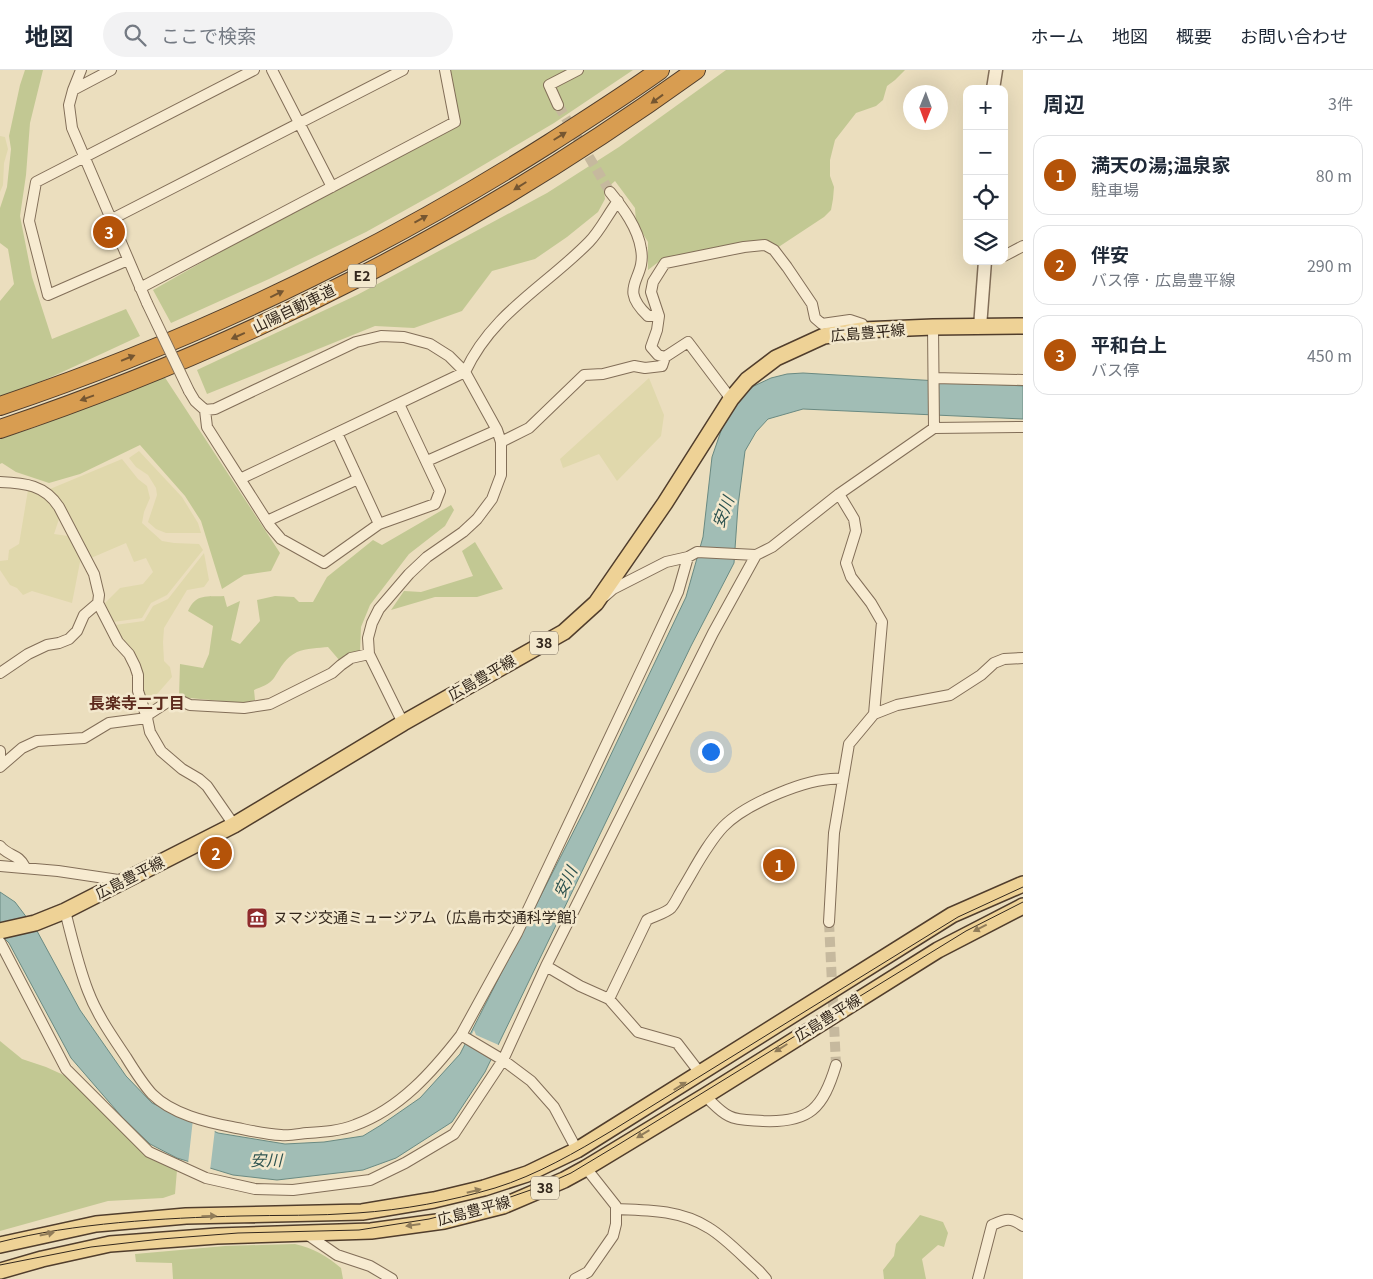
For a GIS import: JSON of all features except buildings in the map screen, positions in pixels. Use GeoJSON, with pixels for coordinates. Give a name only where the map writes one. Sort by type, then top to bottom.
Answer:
{"type":"FeatureCollection","features":[{"type":"Feature","properties":{"kind":"highway","name":"山陽自動車道"},"geometry":{"type":"LineString","coordinates":[[0,406],[118,362],[229,317],[352,257],[493,179],[631,91],[660,70]]}},
{"type":"Feature","properties":{"kind":"highway","name":"山陽自動車道"},"geometry":{"type":"LineString","coordinates":[[0,429],[133,381],[239,336],[361,276],[505,196],[644,108],[696,70]]}},
{"type":"Feature","properties":{"kind":"main road","name":"広島豊平線"},"geometry":{"type":"LineString","coordinates":[[0,931],[36,923],[64,911],[234,825],[403,723],[564,632],[596,603],[665,503],[731,399],[747,380],[776,358],[824,336],[862,330],[1023,326]]}},
{"type":"Feature","properties":{"kind":"main road","name":"広島豊平線"},"geometry":{"type":"LineString","coordinates":[[0,1245],[96,1224],[186,1216],[362,1212],[434,1200],[484,1188],[518,1176],[578,1150],[952,915],[1023,884]]}},
{"type":"Feature","properties":{"kind":"main road","name":"広島豊平線"},"geometry":{"type":"LineString","coordinates":[[0,1271],[42,1259],[110,1244],[217,1236],[371,1231],[444,1221],[503,1206],[564,1180],[586,1168],[706,1096],[938,950],[1023,906]]}},
{"type":"Feature","properties":{"kind":"street"},"geometry":{"type":"LineString","coordinates":[[81,70],[69,105],[72,128],[128,260],[189,391],[195,401],[205,410],[208,428],[267,522],[281,539],[324,563],[379,524],[435,504],[440,491],[399,404]]}},
{"type":"Feature","properties":{"kind":"street"},"geometry":{"type":"LineString","coordinates":[[73,90],[111,70]]}},
{"type":"Feature","properties":{"kind":"street"},"geometry":{"type":"LineString","coordinates":[[128,260],[48,295],[29,221],[36,182],[254,70]]}},
{"type":"Feature","properties":{"kind":"street"},"geometry":{"type":"LineString","coordinates":[[272,70],[332,187]]}},
{"type":"Feature","properties":{"kind":"street"},"geometry":{"type":"LineString","coordinates":[[112,219],[404,70]]}},
{"type":"Feature","properties":{"kind":"street"},"geometry":{"type":"LineString","coordinates":[[140,288],[455,122],[445,70]]}},
{"type":"Feature","properties":{"kind":"street"},"geometry":{"type":"LineString","coordinates":[[558,105],[549,85],[578,70]]}},
{"type":"Feature","properties":{"kind":"street"},"geometry":{"type":"LineString","coordinates":[[994,85],[996,70]]}},
{"type":"Feature","properties":{"kind":"street"},"geometry":{"type":"LineString","coordinates":[[610,192],[618,201],[637,232],[642,251],[640,267],[633,288],[633,297],[648,316],[659,316]]}},
{"type":"Feature","properties":{"kind":"street"},"geometry":{"type":"LineString","coordinates":[[240,479],[465,372],[472,357],[509,311],[590,241],[618,201]]}},
{"type":"Feature","properties":{"kind":"street"},"geometry":{"type":"LineString","coordinates":[[665,357],[658,355],[651,347],[657,330],[659,316],[651,292],[653,282],[665,264],[744,247],[765,245],[774,250],[812,304],[815,318],[822,324],[850,320],[862,324],[862,330]]}},
{"type":"Feature","properties":{"kind":"street"},"geometry":{"type":"LineString","coordinates":[[1008,254],[1023,246]]}},
{"type":"Feature","properties":{"kind":"street"},"geometry":{"type":"LineString","coordinates":[[980,327],[985,265]]}},
{"type":"Feature","properties":{"kind":"street"},"geometry":{"type":"LineString","coordinates":[[933,327],[934,426]]}},
{"type":"Feature","properties":{"kind":"street"},"geometry":{"type":"LineString","coordinates":[[205,410],[226,405],[356,342],[381,336],[404,337],[430,344],[449,356],[465,372],[497,430],[501,442],[501,475],[492,499],[477,519],[427,557],[390,594],[372,623],[368,638],[369,654],[403,723]]}},
{"type":"Feature","properties":{"kind":"street"},"geometry":{"type":"LineString","coordinates":[[501,442],[528,428],[584,375],[603,374],[634,366],[645,368],[662,366],[665,357],[688,342],[731,399]]}},
{"type":"Feature","properties":{"kind":"street"},"geometry":{"type":"LineString","coordinates":[[934,380],[1023,380]]}},
{"type":"Feature","properties":{"kind":"street"},"geometry":{"type":"LineString","coordinates":[[596,603],[613,589],[666,562],[693,554],[756,556],[772,547],[838,494],[934,426],[1023,427]]}},
{"type":"Feature","properties":{"kind":"street"},"geometry":{"type":"LineString","coordinates":[[427,461],[497,430]]}},
{"type":"Feature","properties":{"kind":"street"},"geometry":{"type":"LineString","coordinates":[[337,433],[379,524]]}},
{"type":"Feature","properties":{"kind":"street"},"geometry":{"type":"LineString","coordinates":[[267,522],[358,479]]}},
{"type":"Feature","properties":{"kind":"street"},"geometry":{"type":"LineString","coordinates":[[0,482],[20,483],[42,490],[53,497],[94,574],[99,595],[98,604],[118,642],[129,654],[135,666],[138,675],[138,691],[150,732],[161,751],[182,769],[207,786],[234,825]]}},
{"type":"Feature","properties":{"kind":"street"},"geometry":{"type":"LineString","coordinates":[[838,494],[854,519],[856,531],[846,563],[852,577],[882,622],[874,714]]}},
{"type":"Feature","properties":{"kind":"street"},"geometry":{"type":"LineString","coordinates":[[64,911],[88,992],[104,1024],[141,1081],[153,1095],[168,1106],[194,1117],[222,1125],[281,1135],[331,1132],[356,1125],[380,1112],[418,1085],[464,1037],[517,933],[678,592],[693,554]]}},
{"type":"Feature","properties":{"kind":"street"},"geometry":{"type":"LineString","coordinates":[[0,942],[66,1069],[149,1152],[206,1178],[255,1189],[293,1190],[370,1180],[404,1163],[454,1134],[503,1060],[546,966],[713,633],[756,556]]}},
{"type":"Feature","properties":{"kind":"street"},"geometry":{"type":"LineString","coordinates":[[0,673],[28,654],[69,638],[77,631],[84,615],[98,604]]}},
{"type":"Feature","properties":{"kind":"street"},"geometry":{"type":"LineString","coordinates":[[0,767],[22,748],[37,741],[84,738],[109,723],[147,718],[149,714],[169,701],[179,700],[190,705],[244,708],[270,704],[332,673],[351,658],[369,654]]}},
{"type":"Feature","properties":{"kind":"street"},"geometry":{"type":"LineString","coordinates":[[829,922],[834,834],[849,744],[874,714],[897,705],[950,695],[981,675],[994,663],[1004,659],[1023,658]]}},
{"type":"Feature","properties":{"kind":"street"},"geometry":{"type":"LineString","coordinates":[[0,751],[0,767]]}},
{"type":"Feature","properties":{"kind":"street"},"geometry":{"type":"LineString","coordinates":[[609,999],[647,920],[670,909],[722,827],[754,805],[790,788],[832,778],[842,779]]}},
{"type":"Feature","properties":{"kind":"street"},"geometry":{"type":"LineString","coordinates":[[0,846],[3,850],[21,859],[25,867]]}},
{"type":"Feature","properties":{"kind":"street"},"geometry":{"type":"LineString","coordinates":[[0,866],[25,867],[125,881]]}},
{"type":"Feature","properties":{"kind":"street"},"geometry":{"type":"LineString","coordinates":[[546,966],[580,986],[609,999],[638,1032],[677,1043],[700,1073]]}},
{"type":"Feature","properties":{"kind":"street"},"geometry":{"type":"LineString","coordinates":[[464,1037],[503,1060],[531,1081],[554,1107],[578,1150]]}},
{"type":"Feature","properties":{"kind":"street"},"geometry":{"type":"LineString","coordinates":[[706,1096],[728,1116],[746,1120],[784,1122],[805,1116],[818,1105],[832,1078],[836,1065]]}},
{"type":"Feature","properties":{"kind":"street"},"geometry":{"type":"LineString","coordinates":[[575,1279],[588,1272],[613,1236],[616,1224],[616,1206],[586,1168]]}},
{"type":"Feature","properties":{"kind":"street"},"geometry":{"type":"LineString","coordinates":[[616,1209],[672,1212],[689,1217],[710,1228],[766,1279]]}},
{"type":"Feature","properties":{"kind":"street"},"geometry":{"type":"LineString","coordinates":[[978,1279],[992,1225],[1006,1219],[1016,1221],[1023,1226]]}},
{"type":"Feature","properties":{"kind":"street"},"geometry":{"type":"LineString","coordinates":[[304,1233],[337,1255],[370,1266],[392,1279]]}},
{"type":"Feature","properties":{"kind":"shaded area"},"geometry":{"type":"Polygon","coordinates":[[[0,136],[5,137],[8,149],[4,163],[3,185],[0,192],[0,136]]]}},
{"type":"Feature","properties":{"kind":"shaded area"},"geometry":{"type":"Polygon","coordinates":[[[649,378],[664,415],[661,436],[617,481],[599,454],[563,468],[560,459],[649,378]]]}},
{"type":"Feature","properties":{"kind":"shaded area"},"geometry":{"type":"Polygon","coordinates":[[[139,451],[182,497],[198,523],[201,533],[166,533],[156,529],[148,522],[157,495],[156,488],[148,475],[136,467],[129,458],[139,451]]]}},
{"type":"Feature","properties":{"kind":"shaded area"},"geometry":{"type":"Polygon","coordinates":[[[122,459],[138,479],[147,486],[150,498],[142,523],[162,541],[199,544],[203,550],[167,595],[151,603],[142,618],[113,622],[105,603],[120,588],[143,584],[153,572],[146,558],[134,562],[126,543],[91,558],[50,489],[122,459]]]}},
{"type":"Feature","properties":{"kind":"shaded area"},"geometry":{"type":"Polygon","coordinates":[[[28,490],[47,497],[56,509],[59,519],[54,534],[68,536],[81,557],[72,603],[32,591],[23,595],[17,588],[10,585],[0,570],[0,561],[8,560],[9,550],[19,544],[28,490]]]}},
{"type":"Feature","properties":{"kind":"shaded area"},"geometry":{"type":"Polygon","coordinates":[[[204,553],[209,580],[204,587],[187,590],[164,628],[164,661],[170,667],[172,677],[145,704],[135,655],[122,641],[115,625],[144,621],[153,606],[168,599],[204,553]]]}},
{"type":"Feature","properties":{"kind":"green space"},"geometry":{"type":"Polygon","coordinates":[[[25,70],[43,70],[30,123],[26,175],[20,216],[32,277],[52,339],[126,309],[140,336],[0,399],[0,301],[14,284],[8,249],[0,243],[0,208],[7,187],[11,149],[9,136],[25,70]]]}},
{"type":"Feature","properties":{"kind":"green space"},"geometry":{"type":"Polygon","coordinates":[[[449,70],[633,70],[554,123],[366,232],[269,279],[171,323],[153,290],[331,189],[456,125],[449,70]]]}},
{"type":"Feature","properties":{"kind":"green space"},"geometry":{"type":"Polygon","coordinates":[[[726,70],[905,70],[887,86],[883,100],[876,106],[856,113],[835,140],[830,160],[830,176],[834,187],[831,210],[824,217],[777,248],[692,253],[661,260],[648,270],[648,242],[636,223],[635,208],[615,181],[604,191],[605,199],[598,212],[567,237],[535,259],[492,271],[462,311],[414,328],[375,326],[207,394],[197,370],[357,295],[547,193],[619,147],[726,70]]]}},
{"type":"Feature","properties":{"kind":"green space"},"geometry":{"type":"Polygon","coordinates":[[[162,373],[280,553],[271,571],[244,575],[222,589],[201,521],[185,496],[140,445],[80,474],[49,483],[16,472],[2,463],[0,464],[0,439],[39,426],[162,373]]]}},
{"type":"Feature","properties":{"kind":"green space"},"geometry":{"type":"Polygon","coordinates":[[[451,505],[454,510],[445,526],[409,554],[370,605],[361,627],[360,652],[340,661],[328,647],[297,652],[286,660],[270,682],[254,690],[255,700],[243,703],[179,697],[180,664],[203,668],[209,654],[213,626],[188,611],[195,601],[207,596],[224,596],[227,607],[240,601],[231,640],[240,644],[260,621],[257,600],[275,596],[294,597],[299,602],[313,602],[327,577],[373,540],[382,545],[451,505]]]}},
{"type":"Feature","properties":{"kind":"green space"},"geometry":{"type":"Polygon","coordinates":[[[475,542],[503,589],[477,597],[435,597],[391,610],[404,591],[421,592],[473,576],[462,551],[475,542]]]}},
{"type":"Feature","properties":{"kind":"green space"},"geometry":{"type":"Polygon","coordinates":[[[0,1041],[22,1059],[68,1077],[177,1170],[175,1194],[163,1198],[108,1201],[0,1231],[0,1041]]]}},
{"type":"Feature","properties":{"kind":"green space"},"geometry":{"type":"Polygon","coordinates":[[[920,1215],[943,1222],[948,1233],[944,1247],[938,1245],[922,1259],[926,1279],[884,1279],[883,1270],[894,1256],[896,1244],[920,1215]]]}},
{"type":"Feature","properties":{"kind":"green space"},"geometry":{"type":"Polygon","coordinates":[[[295,1244],[320,1253],[341,1268],[343,1279],[173,1279],[172,1263],[136,1262],[135,1254],[225,1246],[295,1244]]]}},
{"type":"Feature","properties":{"kind":"water","name":"安川"},"geometry":{"type":"Polygon","coordinates":[[[803,373],[1023,386],[1023,419],[803,409],[768,419],[756,432],[745,451],[738,506],[734,563],[691,646],[485,1072],[452,1122],[396,1158],[363,1170],[277,1180],[233,1175],[177,1158],[150,1144],[122,1117],[71,1058],[9,943],[0,934],[0,892],[15,902],[37,931],[80,1010],[126,1076],[152,1103],[218,1133],[285,1144],[324,1142],[363,1136],[381,1125],[420,1098],[460,1054],[586,807],[686,597],[703,537],[712,457],[722,428],[738,398],[754,386],[771,378],[803,373]]]}},
{"type":"Feature","properties":{"kind":"pier"},"geometry":{"type":"Polygon","coordinates":[[[474,1030],[476,1035],[501,1046],[497,1055],[471,1043],[466,1045],[474,1030]]]}},
{"type":"Feature","properties":{"kind":"pier"},"geometry":{"type":"Polygon","coordinates":[[[193,1119],[215,1129],[210,1171],[188,1164],[193,1119]]]}},
{"type":"Feature","properties":{"kind":"tunnel"},"geometry":{"type":"LineString","coordinates":[[558,105],[610,192]]}},
{"type":"Feature","properties":{"kind":"tunnel"},"geometry":{"type":"LineString","coordinates":[[829,922],[836,1065]]}},
{"type":"Feature","properties":{"kind":"tram line"},"geometry":{"type":"LineString","coordinates":[[0,1242],[58,1230],[150,1220],[342,1214],[392,1210],[461,1197],[511,1183],[585,1147],[958,917],[1023,887]]}},
{"type":"Feature","properties":{"kind":"tram line"},"geometry":{"type":"LineString","coordinates":[[0,1265],[91,1247],[161,1239],[238,1233],[359,1230],[429,1219],[499,1201],[542,1186],[571,1173],[621,1143],[966,931],[1023,902]]}},
{"type":"Feature","properties":{"kind":"place","name":"平和台上"},"geometry":{"type":"Point","coordinates":[109,232]}},
{"type":"Feature","properties":{"kind":"place","name":"伴安"},"geometry":{"type":"Point","coordinates":[216,853]}},
{"type":"Feature","properties":{"kind":"place","name":"満天の湯;温泉家"},"geometry":{"type":"Point","coordinates":[779,865]}},
{"type":"Feature","properties":{"kind":"place","name":"ヌマジ交通ミュージアム（広島市交通科学館｝"},"geometry":{"type":"Point","coordinates":[257,918]}},
{"type":"Feature","properties":{"kind":"district","name":"長楽寺二丁目"},"geometry":{"type":"Point","coordinates":[137,703]}}]}
